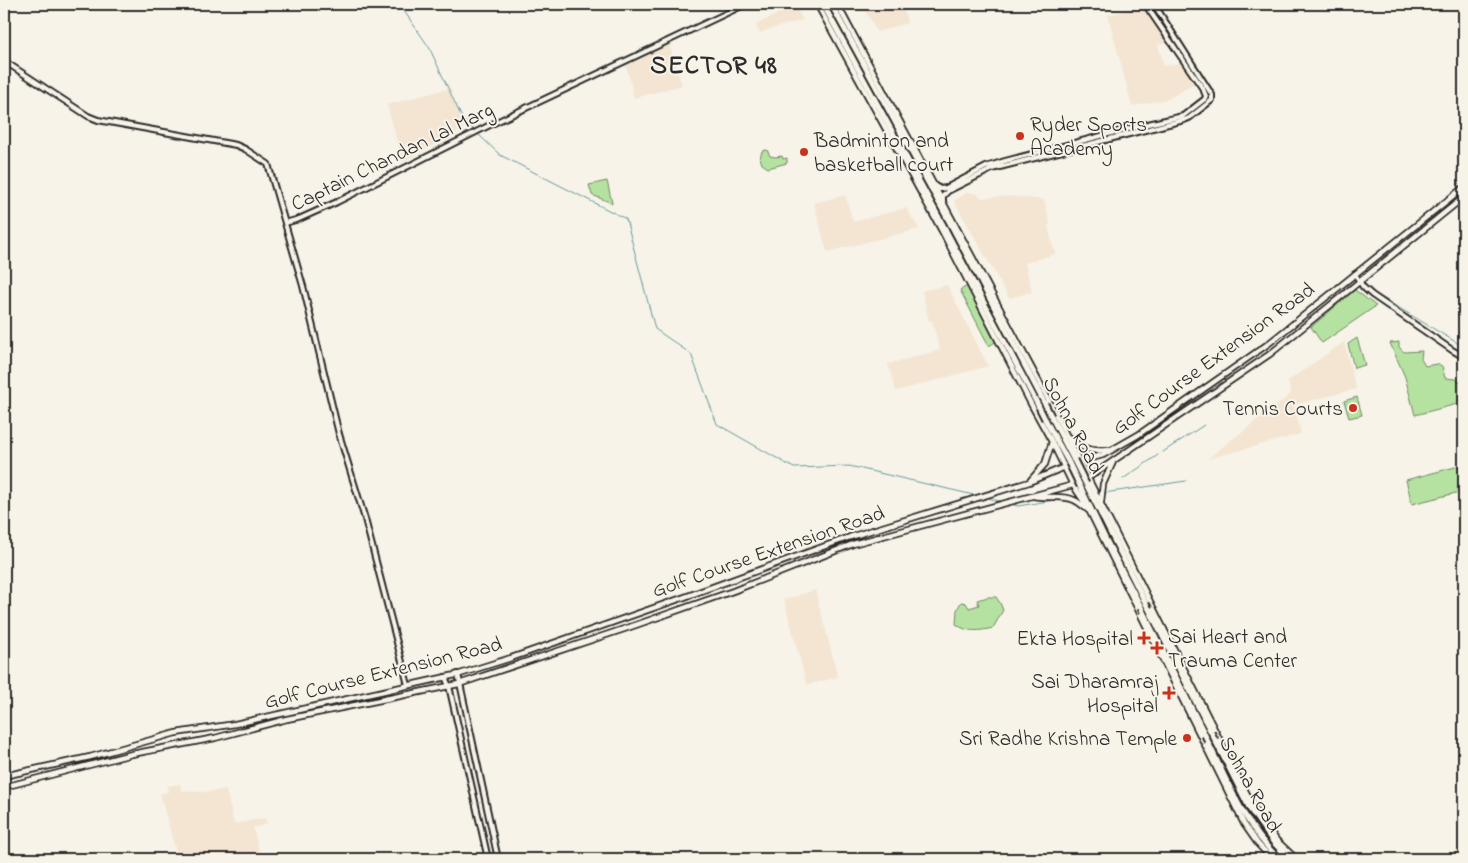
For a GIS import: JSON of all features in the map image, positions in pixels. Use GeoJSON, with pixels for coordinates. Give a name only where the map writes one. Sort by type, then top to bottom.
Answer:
{"type":"FeatureCollection","features":[{"type":"Feature","properties":{"kind":"highway","name":"Sohna Road"},"geometry":{"type":"LineString","coordinates":[[823,4],[1045,418],[1106,540],[1214,735],[1250,809],[1274,843],[1292,858]]}},
{"type":"Feature","properties":{"kind":"highway","name":"Sohna Road"},"geometry":{"type":"LineString","coordinates":[[831,4],[1051,416],[1077,461],[1205,739],[1244,816],[1256,833],[1280,859]]}},
{"type":"Feature","properties":{"kind":"main road"},"geometry":{"type":"LineString","coordinates":[[817,4],[942,231],[1037,415],[1067,465],[1073,484],[1145,608]]}},
{"type":"Feature","properties":{"kind":"main road"},"geometry":{"type":"LineString","coordinates":[[837,4],[1052,407],[1077,461]]}},
{"type":"Feature","properties":{"kind":"main road","name":"Golf Course Extension Road"},"geometry":{"type":"LineString","coordinates":[[4,776],[79,760],[176,733],[235,724],[458,674],[511,658],[663,605],[850,537],[1029,482],[1077,461],[1103,455],[1138,435],[1268,344],[1464,186]]}},
{"type":"Feature","properties":{"kind":"main road","name":"Golf Course Extension Road"},"geometry":{"type":"LineString","coordinates":[[4,787],[126,756],[214,738],[287,719],[459,684],[733,591],[854,544],[1087,481],[1114,460],[1270,354],[1464,197]]}},
{"type":"Feature","properties":{"kind":"main road"},"geometry":{"type":"LineString","coordinates":[[1037,415],[1052,407]]}},
{"type":"Feature","properties":{"kind":"main road"},"geometry":{"type":"LineString","coordinates":[[1066,434],[1082,448],[1099,451],[1113,450]]}},
{"type":"Feature","properties":{"kind":"main road"},"geometry":{"type":"LineString","coordinates":[[1029,482],[1045,464],[1052,442]]}},
{"type":"Feature","properties":{"kind":"main road"},"geometry":{"type":"LineString","coordinates":[[1100,503],[1104,484],[1114,460]]}},
{"type":"Feature","properties":{"kind":"main road"},"geometry":{"type":"LineString","coordinates":[[1087,481],[1100,503],[1145,608]]}},
{"type":"Feature","properties":{"kind":"main road"},"geometry":{"type":"LineString","coordinates":[[1033,496],[1042,498],[1064,497],[1074,500],[1088,510]]}},
{"type":"Feature","properties":{"kind":"main road"},"geometry":{"type":"LineString","coordinates":[[1214,735],[1205,739],[1244,824],[1258,844],[1272,859]]}},
{"type":"Feature","properties":{"kind":"main road"},"geometry":{"type":"LineString","coordinates":[[124,748],[126,756]]}},
{"type":"Feature","properties":{"kind":"main road"},"geometry":{"type":"LineString","coordinates":[[79,760],[81,768]]}},
{"type":"Feature","properties":{"kind":"street","name":"Captain Chandan Lal Marg"},"geometry":{"type":"LineString","coordinates":[[4,61],[88,116],[236,145],[245,149],[266,162],[270,168],[285,223],[299,219],[337,202],[746,4]]}},
{"type":"Feature","properties":{"kind":"street"},"geometry":{"type":"LineString","coordinates":[[1145,4],[1198,81],[1206,96],[1212,100]]}},
{"type":"Feature","properties":{"kind":"street"},"geometry":{"type":"LineString","coordinates":[[1154,4],[1212,95],[1212,100]]}},
{"type":"Feature","properties":{"kind":"street"},"geometry":{"type":"LineString","coordinates":[[935,186],[940,189],[946,188],[986,167],[1005,161],[1183,116],[1205,99],[1206,96]]}},
{"type":"Feature","properties":{"kind":"street"},"geometry":{"type":"LineString","coordinates":[[943,201],[948,191],[992,169],[1184,120],[1212,100]]}},
{"type":"Feature","properties":{"kind":"street"},"geometry":{"type":"LineString","coordinates":[[285,223],[315,332],[338,434],[364,520],[408,685]]}},
{"type":"Feature","properties":{"kind":"street"},"geometry":{"type":"LineString","coordinates":[[1355,274],[1363,287],[1373,296],[1464,357]]}},
{"type":"Feature","properties":{"kind":"street"},"geometry":{"type":"LineString","coordinates":[[458,674],[498,859]]}},
{"type":"Feature","properties":{"kind":"street"},"geometry":{"type":"LineString","coordinates":[[445,676],[449,686],[488,859]]}},
{"type":"Feature","properties":{"kind":"shaded area"},"geometry":{"type":"Polygon","coordinates":[[[862,4],[903,4],[907,23],[877,32],[862,4]]]}},
{"type":"Feature","properties":{"kind":"shaded area"},"geometry":{"type":"Polygon","coordinates":[[[795,5],[803,20],[760,33],[756,25],[795,5]]]}},
{"type":"Feature","properties":{"kind":"shaded area"},"geometry":{"type":"Polygon","coordinates":[[[1145,6],[1171,42],[1158,45],[1164,66],[1184,62],[1197,82],[1168,99],[1132,106],[1108,15],[1145,6]]]}},
{"type":"Feature","properties":{"kind":"shaded area"},"geometry":{"type":"Polygon","coordinates":[[[669,44],[682,85],[634,98],[626,65],[669,44]]]}},
{"type":"Feature","properties":{"kind":"shaded area"},"geometry":{"type":"Polygon","coordinates":[[[450,88],[464,128],[403,162],[387,105],[450,88]]]}},
{"type":"Feature","properties":{"kind":"shaded area"},"geometry":{"type":"Polygon","coordinates":[[[968,192],[977,194],[982,198],[1009,196],[1044,200],[1055,254],[1025,263],[1032,292],[1009,298],[954,201],[968,192]]]}},
{"type":"Feature","properties":{"kind":"shaded area"},"geometry":{"type":"Polygon","coordinates":[[[845,195],[853,222],[906,208],[919,229],[827,252],[814,203],[845,195]]]}},
{"type":"Feature","properties":{"kind":"shaded area"},"geometry":{"type":"Polygon","coordinates":[[[947,285],[988,366],[896,391],[888,364],[940,350],[932,321],[929,321],[922,291],[947,285]]]}},
{"type":"Feature","properties":{"kind":"shaded area"},"geometry":{"type":"Polygon","coordinates":[[[1344,342],[1356,389],[1294,405],[1301,434],[1207,459],[1291,394],[1288,381],[1344,342]]]}},
{"type":"Feature","properties":{"kind":"shaded area"},"geometry":{"type":"Polygon","coordinates":[[[815,590],[838,677],[807,685],[784,600],[815,590]]]}},
{"type":"Feature","properties":{"kind":"shaded area"},"geometry":{"type":"Polygon","coordinates":[[[180,784],[182,791],[226,790],[234,824],[265,818],[267,824],[253,828],[261,859],[242,859],[241,855],[220,859],[178,859],[160,794],[168,792],[167,786],[180,784]]]}},
{"type":"Feature","properties":{"kind":"green space"},"geometry":{"type":"Polygon","coordinates":[[[767,150],[770,156],[787,158],[787,163],[768,168],[762,164],[760,158],[762,151],[767,150]]]}},
{"type":"Feature","properties":{"kind":"green space"},"geometry":{"type":"Polygon","coordinates":[[[607,181],[612,203],[592,195],[589,185],[607,181]]]}},
{"type":"Feature","properties":{"kind":"green space"},"geometry":{"type":"Polygon","coordinates":[[[968,286],[997,341],[989,346],[960,290],[968,286]]]}},
{"type":"Feature","properties":{"kind":"green space"},"geometry":{"type":"Polygon","coordinates":[[[1355,290],[1376,306],[1322,343],[1311,327],[1355,290]]]}},
{"type":"Feature","properties":{"kind":"green space"},"geometry":{"type":"Polygon","coordinates":[[[1357,338],[1365,365],[1354,368],[1348,344],[1357,338]]]}},
{"type":"Feature","properties":{"kind":"green space"},"geometry":{"type":"Polygon","coordinates":[[[1399,342],[1399,347],[1404,352],[1422,351],[1421,359],[1425,366],[1437,364],[1442,366],[1445,378],[1456,379],[1463,384],[1464,396],[1461,403],[1415,415],[1405,377],[1390,343],[1399,342]]]}},
{"type":"Feature","properties":{"kind":"green space","name":"Tennis Courts"},"geometry":{"type":"Polygon","coordinates":[[[1357,397],[1362,415],[1349,418],[1344,401],[1357,397]]]}},
{"type":"Feature","properties":{"kind":"green space"},"geometry":{"type":"Polygon","coordinates":[[[1459,466],[1464,491],[1412,504],[1406,480],[1459,466]]]}},
{"type":"Feature","properties":{"kind":"green space"},"geometry":{"type":"Polygon","coordinates":[[[996,597],[1003,610],[993,628],[969,630],[956,624],[957,610],[961,602],[966,603],[969,608],[979,605],[977,600],[996,597]]]}},
{"type":"Feature","properties":{"kind":"waterway"},"geometry":{"type":"LineString","coordinates":[[403,4],[404,11],[429,47],[462,118],[475,131]]}},
{"type":"Feature","properties":{"kind":"waterway"},"geometry":{"type":"LineString","coordinates":[[478,134],[500,155],[626,219],[655,329],[691,354],[717,424],[794,468],[849,466],[978,496]]}},
{"type":"Feature","properties":{"kind":"waterway"},"geometry":{"type":"LineString","coordinates":[[1376,294],[1464,347]]}},
{"type":"Feature","properties":{"kind":"waterway"},"geometry":{"type":"LineString","coordinates":[[1163,452],[1204,425]]}},
{"type":"Feature","properties":{"kind":"waterway"},"geometry":{"type":"LineString","coordinates":[[1123,479],[1158,455]]}},
{"type":"Feature","properties":{"kind":"waterway"},"geometry":{"type":"LineString","coordinates":[[1104,493],[1186,481]]}},
{"type":"Feature","properties":{"kind":"waterway"},"geometry":{"type":"LineString","coordinates":[[988,498],[1003,502]]}},
{"type":"Feature","properties":{"kind":"waterway"},"geometry":{"type":"LineString","coordinates":[[1011,504],[1018,506],[1061,499]]}},
{"type":"Feature","properties":{"kind":"place","name":"Ryder Sports Academy"},"geometry":{"type":"Point","coordinates":[1020,136]}},
{"type":"Feature","properties":{"kind":"place","name":"Badminton and basketball court"},"geometry":{"type":"Point","coordinates":[804,152]}},
{"type":"Feature","properties":{"kind":"place","name":"Tennis Courts"},"geometry":{"type":"Point","coordinates":[1353,408]}},
{"type":"Feature","properties":{"kind":"place","name":"Ekta Hospital"},"geometry":{"type":"Point","coordinates":[1144,638]}},
{"type":"Feature","properties":{"kind":"place","name":"Sai Heart and Trauma Center"},"geometry":{"type":"Point","coordinates":[1157,648]}},
{"type":"Feature","properties":{"kind":"place","name":"Sai Dharamraj Hospital"},"geometry":{"type":"Point","coordinates":[1169,693]}},
{"type":"Feature","properties":{"kind":"place","name":"Sri Radhe Krishna Temple"},"geometry":{"type":"Point","coordinates":[1187,738]}},
{"type":"Feature","properties":{"kind":"district","name":"SECTOR 48"},"geometry":{"type":"Point","coordinates":[714,64]}}]}
